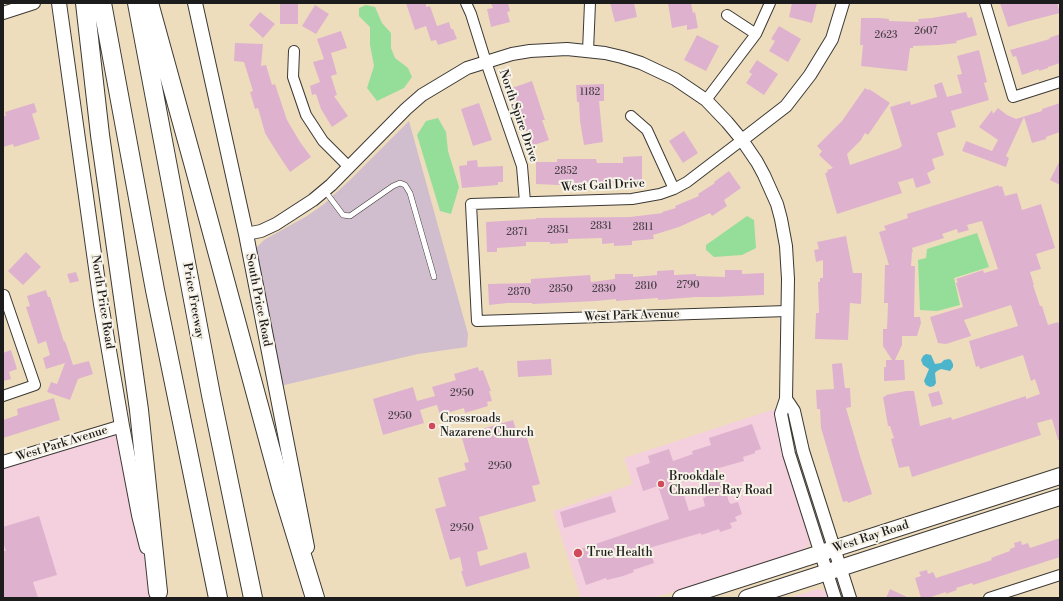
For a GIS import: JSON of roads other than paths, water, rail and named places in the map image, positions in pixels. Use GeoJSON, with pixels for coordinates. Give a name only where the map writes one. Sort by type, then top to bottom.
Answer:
{"type":"FeatureCollection","features":[{"type":"Feature","properties":{"kind":"highway"},"geometry":{"type":"LineString","coordinates":[[85,3],[100,135],[139,410],[158,595]]}},
{"type":"Feature","properties":{"kind":"highway"},"geometry":{"type":"LineString","coordinates":[[102,3],[155,290],[218,598]]}},
{"type":"Feature","properties":{"kind":"highway","name":"Price Freeway"},"geometry":{"type":"LineString","coordinates":[[137,3],[211,395],[253,598]]}},
{"type":"Feature","properties":{"kind":"highway"},"geometry":{"type":"LineString","coordinates":[[149,3],[281,487],[316,598]]}},
{"type":"Feature","properties":{"kind":"main road","name":"South Price Road"},"geometry":{"type":"LineString","coordinates":[[195,3],[246,234],[316,598]]}},
{"type":"Feature","properties":{"kind":"main road","name":"North Price Road"},"geometry":{"type":"LineString","coordinates":[[56,6],[101,304],[122,426],[139,515],[158,595]]}},
{"type":"Feature","properties":{"kind":"main road","name":"West Ray Road"},"geometry":{"type":"LineString","coordinates":[[681,598],[1060,476]]}},
{"type":"Feature","properties":{"kind":"main road","name":"West Ray Road"},"geometry":{"type":"LineString","coordinates":[[747,598],[1060,498]]}},
{"type":"Feature","properties":{"kind":"street"},"geometry":{"type":"LineString","coordinates":[[3,13],[34,3]]}},
{"type":"Feature","properties":{"kind":"street","name":"North Spire Drive"},"geometry":{"type":"LineString","coordinates":[[466,3],[522,166],[525,202]]}},
{"type":"Feature","properties":{"kind":"street"},"geometry":{"type":"LineString","coordinates":[[588,51],[590,3]]}},
{"type":"Feature","properties":{"kind":"street"},"geometry":{"type":"LineString","coordinates":[[706,100],[756,34],[770,3]]}},
{"type":"Feature","properties":{"kind":"street"},"geometry":{"type":"LineString","coordinates":[[742,140],[786,106],[810,75],[832,39],[843,3]]}},
{"type":"Feature","properties":{"kind":"street"},"geometry":{"type":"LineString","coordinates":[[985,3],[1013,97],[1060,82]]}},
{"type":"Feature","properties":{"kind":"street"},"geometry":{"type":"LineString","coordinates":[[728,15],[756,34]]}},
{"type":"Feature","properties":{"kind":"street"},"geometry":{"type":"LineString","coordinates":[[246,234],[261,231],[276,224],[313,200],[349,167],[406,109],[422,95],[467,68],[512,54],[530,51],[567,49],[605,53],[640,63],[675,80],[706,100],[722,117],[742,140],[757,162],[771,189],[781,219],[786,246],[788,279],[786,399],[781,414],[784,434],[797,480],[834,570],[850,598]]}},
{"type":"Feature","properties":{"kind":"street"},"geometry":{"type":"LineString","coordinates":[[294,52],[293,77],[306,115],[323,141],[349,167]]}},
{"type":"Feature","properties":{"kind":"street"},"geometry":{"type":"LineString","coordinates":[[630,116],[647,130],[674,190]]}},
{"type":"Feature","properties":{"kind":"street","name":"West Gail Drive"},"geometry":{"type":"LineString","coordinates":[[477,321],[471,204],[632,199],[660,194],[674,190],[687,182],[742,140]]}},
{"type":"Feature","properties":{"kind":"street"},"geometry":{"type":"LineString","coordinates":[[3,396],[35,385],[4,296]]}},
{"type":"Feature","properties":{"kind":"street","name":"West Park Avenue"},"geometry":{"type":"LineString","coordinates":[[477,321],[787,311]]}},
{"type":"Feature","properties":{"kind":"street","name":"West Park Avenue"},"geometry":{"type":"LineString","coordinates":[[3,462],[122,426]]}},
{"type":"Feature","properties":{"kind":"street"},"geometry":{"type":"LineString","coordinates":[[834,570],[835,598]]}},
{"type":"Feature","properties":{"kind":"street"},"geometry":{"type":"LineString","coordinates":[[989,598],[1060,575]]}},
{"type":"Feature","properties":{"kind":"lane"},"geometry":{"type":"LineString","coordinates":[[324,190],[343,215],[350,216],[393,186],[400,183],[405,185],[410,193],[434,277]]}},
{"type":"Feature","properties":{"kind":"water"},"geometry":{"type":"Polygon","coordinates":[[[926,354],[931,355],[935,364],[949,359],[953,364],[950,371],[941,369],[935,373],[936,383],[934,386],[930,387],[926,385],[924,381],[929,369],[923,365],[921,360],[926,354]]]}},
{"type":"Feature","properties":{"kind":"place","name":"Crossroads Nazarene Church"},"geometry":{"type":"Point","coordinates":[432,426]}},
{"type":"Feature","properties":{"kind":"place","name":"Brookdale Chandler Ray Road"},"geometry":{"type":"Point","coordinates":[661,484]}},
{"type":"Feature","properties":{"kind":"place","name":"True Health"},"geometry":{"type":"Point","coordinates":[578,553]}}]}
